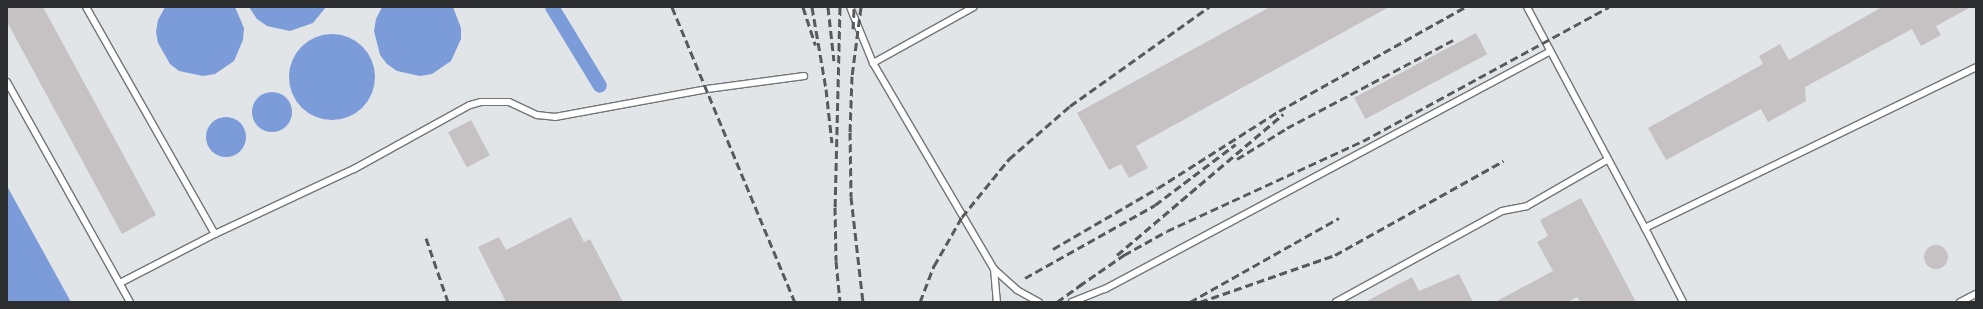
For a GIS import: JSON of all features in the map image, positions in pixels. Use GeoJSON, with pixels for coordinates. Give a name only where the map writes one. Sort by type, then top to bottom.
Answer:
{"type":"FeatureCollection","features":[{"type":"Feature","properties":{"kind":"lane"},"geometry":{"type":"LineString","coordinates":[[86,7],[215,234]]}},
{"type":"Feature","properties":{"kind":"lane"},"geometry":{"type":"LineString","coordinates":[[850,7],[873,63],[994,269],[1017,290],[1039,302]]}},
{"type":"Feature","properties":{"kind":"lane"},"geometry":{"type":"LineString","coordinates":[[873,63],[974,7]]}},
{"type":"Feature","properties":{"kind":"lane"},"geometry":{"type":"LineString","coordinates":[[1527,7],[1549,52],[1645,228],[1683,302]]}},
{"type":"Feature","properties":{"kind":"lane"},"geometry":{"type":"LineString","coordinates":[[1072,302],[1105,289],[1549,52]]}},
{"type":"Feature","properties":{"kind":"lane"},"geometry":{"type":"LineString","coordinates":[[1645,228],[1976,67]]}},
{"type":"Feature","properties":{"kind":"lane"},"geometry":{"type":"LineString","coordinates":[[120,283],[215,234],[354,169],[456,111],[481,102],[509,102],[537,115],[555,117],[707,89],[804,76]]}},
{"type":"Feature","properties":{"kind":"lane"},"geometry":{"type":"LineString","coordinates":[[7,82],[130,302]]}},
{"type":"Feature","properties":{"kind":"lane"},"geometry":{"type":"LineString","coordinates":[[1336,302],[1502,211],[1527,206],[1607,160]]}},
{"type":"Feature","properties":{"kind":"lane"},"geometry":{"type":"LineString","coordinates":[[994,269],[997,302]]}},
{"type":"Feature","properties":{"kind":"lane"},"geometry":{"type":"LineString","coordinates":[[1960,302],[1976,294]]}},
{"type":"Feature","properties":{"kind":"water"},"geometry":{"type":"Polygon","coordinates":[[[165,7],[235,7],[244,28],[243,40],[234,61],[215,74],[203,76],[179,71],[170,64],[158,43],[156,32],[158,20],[165,7]]]}},
{"type":"Feature","properties":{"kind":"water"},"geometry":{"type":"Polygon","coordinates":[[[249,7],[326,7],[313,23],[290,31],[267,26],[257,19],[249,7]]]}},
{"type":"Feature","properties":{"kind":"water"},"geometry":{"type":"Polygon","coordinates":[[[382,7],[453,7],[461,28],[461,39],[451,61],[432,74],[420,76],[397,71],[387,64],[380,55],[374,31],[376,19],[382,7]]]}},
{"type":"Feature","properties":{"kind":"water"},"geometry":{"type":"Polygon","coordinates":[[[324,34],[340,34],[349,37],[363,46],[372,60],[375,69],[375,85],[372,94],[363,108],[349,117],[340,120],[324,120],[308,113],[301,108],[296,101],[289,85],[289,69],[296,53],[301,46],[308,41],[324,34]]]}},
{"type":"Feature","properties":{"kind":"water"},"geometry":{"type":"Polygon","coordinates":[[[268,92],[276,92],[283,95],[289,101],[292,112],[289,123],[283,129],[276,132],[268,132],[261,129],[255,123],[252,116],[252,108],[255,101],[261,95],[268,92]]]}},
{"type":"Feature","properties":{"kind":"water"},"geometry":{"type":"Polygon","coordinates":[[[222,117],[230,117],[237,120],[243,126],[246,137],[243,148],[237,154],[230,157],[222,157],[215,154],[209,148],[206,141],[206,133],[209,126],[215,120],[222,117]]]}},
{"type":"Feature","properties":{"kind":"water"},"geometry":{"type":"Polygon","coordinates":[[[7,186],[71,302],[7,302],[7,186]]]}},
{"type":"Feature","properties":{"kind":"building"},"geometry":{"type":"Polygon","coordinates":[[[7,7],[43,7],[156,215],[122,234],[7,22],[7,7]]]}},
{"type":"Feature","properties":{"kind":"building"},"geometry":{"type":"Polygon","coordinates":[[[1270,7],[1389,7],[1136,146],[1148,168],[1129,178],[1121,164],[1109,170],[1077,113],[1270,7]]]}},
{"type":"Feature","properties":{"kind":"building"},"geometry":{"type":"Polygon","coordinates":[[[1882,7],[1971,7],[1936,26],[1941,35],[1921,46],[1912,29],[1805,87],[1806,101],[1768,122],[1761,109],[1666,160],[1648,128],[1763,64],[1759,56],[1780,44],[1789,60],[1882,7]]]}},
{"type":"Feature","properties":{"kind":"building"},"geometry":{"type":"Polygon","coordinates":[[[1476,33],[1487,54],[1365,119],[1354,98],[1476,33]]]}},
{"type":"Feature","properties":{"kind":"building"},"geometry":{"type":"Polygon","coordinates":[[[471,120],[490,155],[467,168],[448,132],[471,120]]]}},
{"type":"Feature","properties":{"kind":"building"},"geometry":{"type":"Polygon","coordinates":[[[1581,198],[1636,302],[1580,302],[1577,297],[1568,302],[1495,302],[1553,271],[1537,242],[1548,236],[1540,220],[1581,198]]]}},
{"type":"Feature","properties":{"kind":"building"},"geometry":{"type":"Polygon","coordinates":[[[571,217],[584,242],[590,239],[623,302],[506,302],[478,247],[499,237],[506,250],[571,217]]]}},
{"type":"Feature","properties":{"kind":"building"},"geometry":{"type":"Polygon","coordinates":[[[1936,245],[1944,249],[1948,257],[1944,265],[1936,269],[1928,265],[1924,257],[1928,249],[1936,245]]]}},
{"type":"Feature","properties":{"kind":"building"},"geometry":{"type":"Polygon","coordinates":[[[1459,274],[1473,302],[1365,302],[1412,277],[1419,291],[1459,274]]]}},
{"type":"Feature","properties":{"kind":"waterway"},"geometry":{"type":"LineString","coordinates":[[552,7],[600,86]]}},
{"type":"Feature","properties":{"kind":"railway"},"geometry":{"type":"LineString","coordinates":[[672,7],[795,302]]}},
{"type":"Feature","properties":{"kind":"railway"},"geometry":{"type":"LineString","coordinates":[[803,7],[815,45]]}},
{"type":"Feature","properties":{"kind":"railway"},"geometry":{"type":"LineString","coordinates":[[812,7],[826,89],[832,143]]}},
{"type":"Feature","properties":{"kind":"railway"},"geometry":{"type":"LineString","coordinates":[[828,7],[834,61]]}},
{"type":"Feature","properties":{"kind":"railway"},"geometry":{"type":"LineString","coordinates":[[840,7],[835,207],[836,261],[840,302]]}},
{"type":"Feature","properties":{"kind":"railway"},"geometry":{"type":"LineString","coordinates":[[853,29],[854,7]]}},
{"type":"Feature","properties":{"kind":"railway"},"geometry":{"type":"LineString","coordinates":[[861,7],[852,76],[850,132],[851,197],[863,302]]}},
{"type":"Feature","properties":{"kind":"railway"},"geometry":{"type":"LineString","coordinates":[[920,302],[934,266],[962,217],[1009,159],[1070,106],[1209,7]]}},
{"type":"Feature","properties":{"kind":"railway"},"geometry":{"type":"LineString","coordinates":[[1053,249],[1158,188],[1279,111],[1465,7]]}},
{"type":"Feature","properties":{"kind":"railway"},"geometry":{"type":"LineString","coordinates":[[1079,286],[1124,255],[1167,231],[1363,141],[1609,7]]}},
{"type":"Feature","properties":{"kind":"railway"},"geometry":{"type":"LineString","coordinates":[[1237,159],[1287,128],[1453,40]]}},
{"type":"Feature","properties":{"kind":"railway"},"geometry":{"type":"LineString","coordinates":[[1117,255],[1283,114]]}},
{"type":"Feature","properties":{"kind":"railway"},"geometry":{"type":"LineString","coordinates":[[1025,278],[1155,205],[1236,144]]}},
{"type":"Feature","properties":{"kind":"railway"},"geometry":{"type":"LineString","coordinates":[[1200,302],[1335,255],[1503,161]]}},
{"type":"Feature","properties":{"kind":"railway"},"geometry":{"type":"LineString","coordinates":[[1190,302],[1339,218]]}},
{"type":"Feature","properties":{"kind":"railway"},"geometry":{"type":"LineString","coordinates":[[426,238],[448,302]]}},
{"type":"Feature","properties":{"kind":"railway"},"geometry":{"type":"LineString","coordinates":[[1057,302],[1083,283]]}}]}
